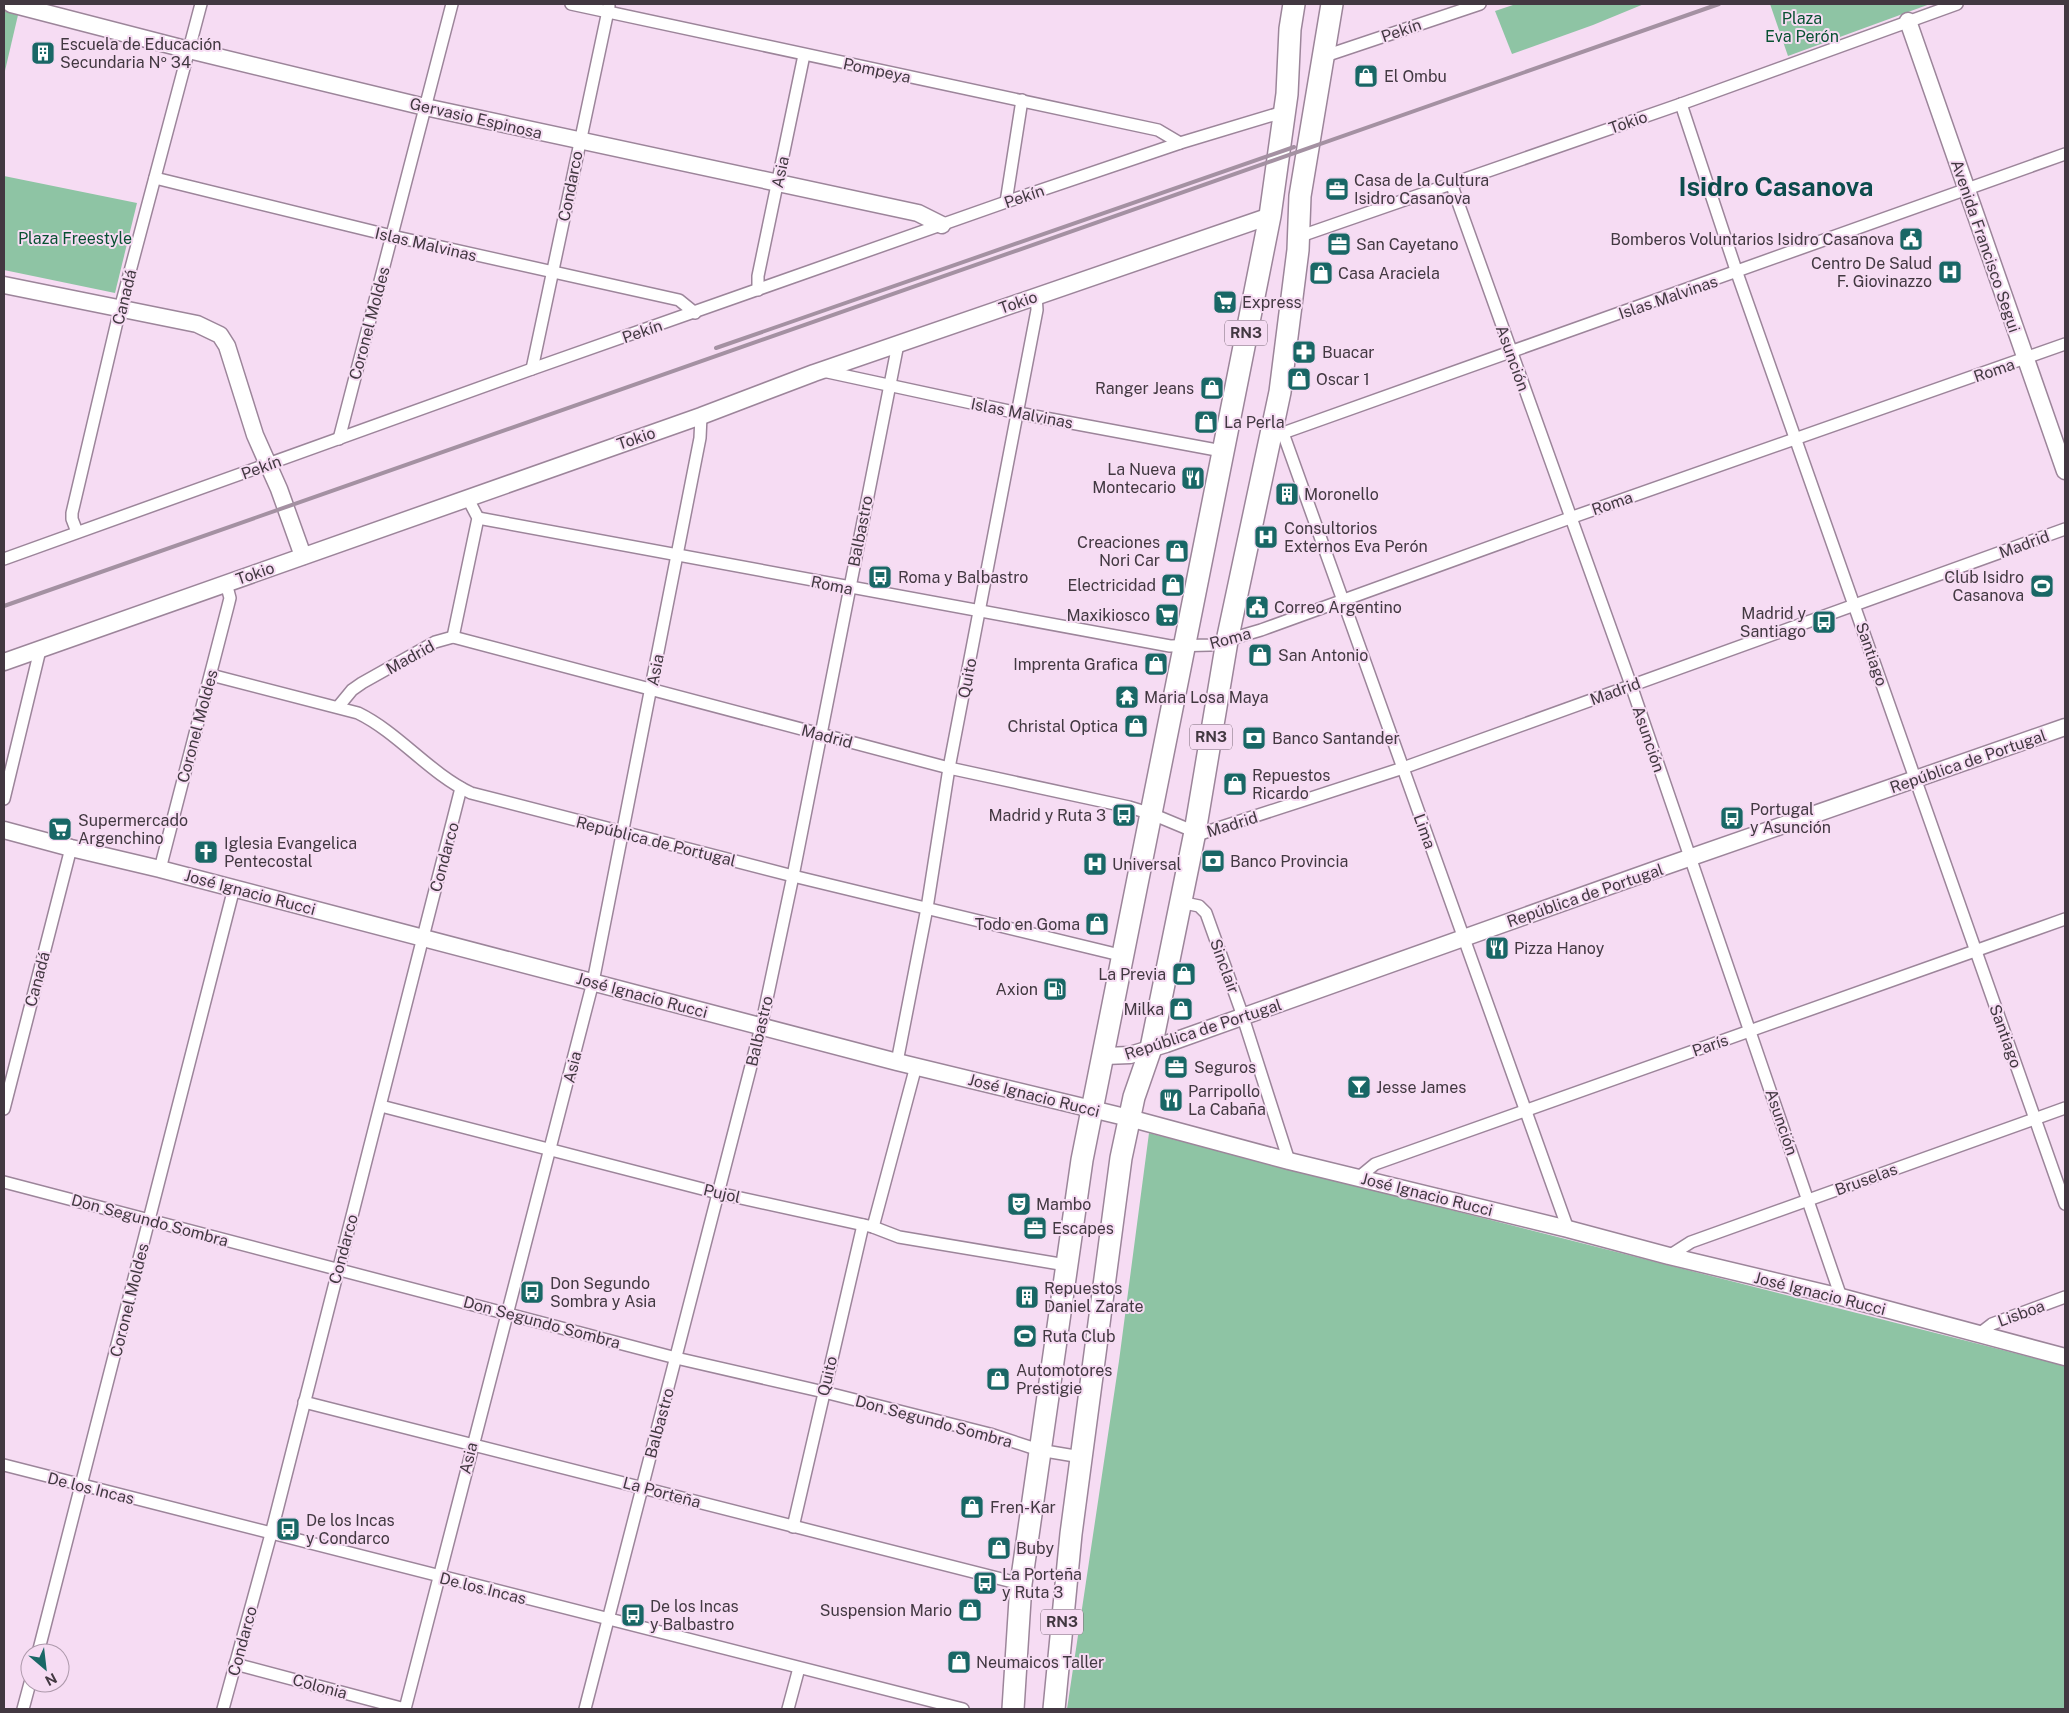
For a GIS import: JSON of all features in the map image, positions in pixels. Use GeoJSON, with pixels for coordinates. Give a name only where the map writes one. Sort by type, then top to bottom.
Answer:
{"type":"FeatureCollection","features":[{"type":"Feature","properties":{"kind":"highway","name":"RN3"},"geometry":{"type":"LineString","coordinates":[[1013,1709],[1021,1584],[1066,1265],[1091,1110],[1104,1056],[1222,450],[1270,216],[1287,94],[1290,29],[1294,4]]}},
{"type":"Feature","properties":{"kind":"highway","name":"RN3"},"geometry":{"type":"LineString","coordinates":[[1054,1709],[1078,1457],[1121,1158],[1129,1118],[1152,1048],[1195,832],[1228,641],[1277,432],[1298,237],[1300,196],[1332,4]]}},
{"type":"Feature","properties":{"kind":"street","name":"Gervasio Espinosa"},"geometry":{"type":"LineString","coordinates":[[11,4],[189,50],[425,107],[579,141],[778,181],[918,213],[942,225]]}},
{"type":"Feature","properties":{"kind":"street","name":"Canadá"},"geometry":{"type":"LineString","coordinates":[[77,532],[72,519],[72,513],[120,309],[201,4]]}},
{"type":"Feature","properties":{"kind":"street","name":"Coronel Moldes"},"geometry":{"type":"LineString","coordinates":[[338,439],[452,4]]}},
{"type":"Feature","properties":{"kind":"street","name":"Pompeya"},"geometry":{"type":"LineString","coordinates":[[571,4],[609,8],[804,55],[1158,130],[1180,143]]}},
{"type":"Feature","properties":{"kind":"street","name":"Pekín"},"geometry":{"type":"LineString","coordinates":[[1322,57],[1480,4]]}},
{"type":"Feature","properties":{"kind":"street","name":"Tokio"},"geometry":{"type":"LineString","coordinates":[[1298,237],[1681,104],[1956,4]]}},
{"type":"Feature","properties":{"kind":"street","name":"Condarco"},"geometry":{"type":"LineString","coordinates":[[532,369],[579,141],[609,8]]}},
{"type":"Feature","properties":{"kind":"street","name":"Avenida Francisco Segui"},"geometry":{"type":"LineString","coordinates":[[1908,21],[2065,471]]}},
{"type":"Feature","properties":{"kind":"street","name":"Asia"},"geometry":{"type":"LineString","coordinates":[[758,290],[758,276],[804,55]]}},
{"type":"Feature","properties":{"kind":"street"},"geometry":{"type":"LineString","coordinates":[[1006,202],[1022,100]]}},
{"type":"Feature","properties":{"kind":"street","name":"Santiago"},"geometry":{"type":"LineString","coordinates":[[1681,104],[1737,273],[1797,438],[2065,1204]]}},
{"type":"Feature","properties":{"kind":"street","name":"Pekín"},"geometry":{"type":"LineString","coordinates":[[4,559],[532,369],[1006,202],[1180,143],[1283,112]]}},
{"type":"Feature","properties":{"kind":"street","name":"Islas Malvinas"},"geometry":{"type":"LineString","coordinates":[[1277,432],[1737,273],[2065,154]]}},
{"type":"Feature","properties":{"kind":"street","name":"Islas Malvinas"},"geometry":{"type":"LineString","coordinates":[[155,178],[392,236],[678,300],[695,313]]}},
{"type":"Feature","properties":{"kind":"street","name":"Asunción"},"geometry":{"type":"LineString","coordinates":[[1451,183],[1691,857],[1841,1297]]}},
{"type":"Feature","properties":{"kind":"street","name":"Tokio"},"geometry":{"type":"LineString","coordinates":[[4,662],[1036,295],[1270,216]]}},
{"type":"Feature","properties":{"kind":"street"},"geometry":{"type":"LineString","coordinates":[[4,284],[197,324],[220,335],[227,346],[255,435],[303,556]]}},
{"type":"Feature","properties":{"kind":"street","name":"Quito"},"geometry":{"type":"LineString","coordinates":[[897,1062],[927,908],[949,768],[1037,310],[1036,295]]}},
{"type":"Feature","properties":{"kind":"street","name":"Balbastro"},"geometry":{"type":"LineString","coordinates":[[585,1709],[761,1026],[794,876],[898,344]]}},
{"type":"Feature","properties":{"kind":"street","name":"Roma"},"geometry":{"type":"LineString","coordinates":[[478,518],[849,588],[1184,647],[1228,641],[1570,518],[2065,344]]}},
{"type":"Feature","properties":{"kind":"street","name":"Islas Malvinas"},"geometry":{"type":"LineString","coordinates":[[823,371],[889,387],[1018,413],[1222,450]]}},
{"type":"Feature","properties":{"kind":"street","name":"Asia"},"geometry":{"type":"LineString","coordinates":[[405,1709],[472,1443],[508,1313],[594,982],[700,438],[700,416]]}},
{"type":"Feature","properties":{"kind":"street","name":"Lima"},"geometry":{"type":"LineString","coordinates":[[1277,432],[1342,600],[1523,1110],[1568,1229]]}},
{"type":"Feature","properties":{"kind":"street"},"geometry":{"type":"LineString","coordinates":[[453,638],[478,518],[467,497]]}},
{"type":"Feature","properties":{"kind":"street","name":"Madrid"},"geometry":{"type":"LineString","coordinates":[[338,707],[352,690],[362,683],[435,642],[453,638],[949,768],[1152,814],[1195,832],[1209,832],[1403,768],[2065,529]]}},
{"type":"Feature","properties":{"kind":"street","name":"Coronel Moldes"},"geometry":{"type":"LineString","coordinates":[[160,868],[230,598],[226,583]]}},
{"type":"Feature","properties":{"kind":"street"},"geometry":{"type":"LineString","coordinates":[[4,799],[40,650]]}},
{"type":"Feature","properties":{"kind":"street","name":"República de Portugal"},"geometry":{"type":"LineString","coordinates":[[211,675],[358,713],[374,721],[462,788],[477,794],[794,876],[1124,956]]}},
{"type":"Feature","properties":{"kind":"street","name":"República de Portugal"},"geometry":{"type":"LineString","coordinates":[[1104,1056],[1130,1055],[1242,1018],[1691,857],[2065,727]]}},
{"type":"Feature","properties":{"kind":"street","name":"Condarco"},"geometry":{"type":"LineString","coordinates":[[223,1709],[271,1534],[381,1106],[422,938],[462,788]]}},
{"type":"Feature","properties":{"kind":"street","name":"José Ignacio Rucci"},"geometry":{"type":"LineString","coordinates":[[4,830],[71,848],[160,868],[897,1062],[1129,1118],[1290,1161],[1568,1229],[1669,1256],[1841,1297],[2065,1357]]}},
{"type":"Feature","properties":{"kind":"street","name":"Canadá"},"geometry":{"type":"LineString","coordinates":[[4,1109],[71,848]]}},
{"type":"Feature","properties":{"kind":"street","name":"Coronel Moldes"},"geometry":{"type":"LineString","coordinates":[[41,1643],[234,888]]}},
{"type":"Feature","properties":{"kind":"street","name":"Sinclair"},"geometry":{"type":"LineString","coordinates":[[1180,902],[1199,906],[1206,914],[1290,1161]]}},
{"type":"Feature","properties":{"kind":"street","name":"París"},"geometry":{"type":"LineString","coordinates":[[1358,1178],[1375,1164],[1523,1110],[2065,920]]}},
{"type":"Feature","properties":{"kind":"street","name":"Quito"},"geometry":{"type":"LineString","coordinates":[[793,1527],[824,1392],[868,1226],[916,1066]]}},
{"type":"Feature","properties":{"kind":"street","name":"Pujol"},"geometry":{"type":"LineString","coordinates":[[381,1106],[718,1193],[868,1226],[899,1237],[1066,1265]]}},
{"type":"Feature","properties":{"kind":"street","name":"Bruselas"},"geometry":{"type":"LineString","coordinates":[[1669,1256],[1691,1242],[2065,1108]]}},
{"type":"Feature","properties":{"kind":"street","name":"Don Segundo Sombra"},"geometry":{"type":"LineString","coordinates":[[4,1182],[676,1358],[824,1392],[990,1434],[1039,1450],[1078,1457]]}},
{"type":"Feature","properties":{"kind":"street","name":"Lisboa"},"geometry":{"type":"LineString","coordinates":[[1979,1334],[1992,1324],[2065,1297]]}},
{"type":"Feature","properties":{"kind":"street","name":"La Porteña"},"geometry":{"type":"LineString","coordinates":[[304,1402],[642,1486],[793,1527],[1021,1584]]}},
{"type":"Feature","properties":{"kind":"street","name":"De los Incas"},"geometry":{"type":"LineString","coordinates":[[4,1465],[438,1577],[963,1709]]}},
{"type":"Feature","properties":{"kind":"street","name":"Colonia"},"geometry":{"type":"LineString","coordinates":[[235,1664],[405,1709]]}},
{"type":"Feature","properties":{"kind":"street"},"geometry":{"type":"LineString","coordinates":[[788,1709],[799,1668]]}},
{"type":"Feature","properties":{"kind":"street"},"geometry":{"type":"LineString","coordinates":[[23,1709],[27,1693]]}},
{"type":"Feature","properties":{"kind":"green space"},"geometry":{"type":"Polygon","coordinates":[[[1516,4],[1644,4],[1593,25],[1512,54],[1495,11],[1516,4]]]}},
{"type":"Feature","properties":{"kind":"green space","name":"Plaza Eva Perón"},"geometry":{"type":"Polygon","coordinates":[[[1770,4],[1930,4],[1788,56],[1770,4]]]}},
{"type":"Feature","properties":{"kind":"green space"},"geometry":{"type":"Polygon","coordinates":[[[4,11],[18,15],[4,75],[4,11]]]}},
{"type":"Feature","properties":{"kind":"green space","name":"Plaza Freestyle"},"geometry":{"type":"Polygon","coordinates":[[[4,176],[137,203],[115,293],[4,270],[4,176]]]}},
{"type":"Feature","properties":{"kind":"green space"},"geometry":{"type":"Polygon","coordinates":[[[1149,1133],[2065,1366],[2065,1709],[1067,1709],[1119,1361],[1149,1133]]]}},
{"type":"Feature","properties":{"kind":"railway"},"geometry":{"type":"LineString","coordinates":[[4,606],[1719,4]]}},
{"type":"Feature","properties":{"kind":"railway"},"geometry":{"type":"LineString","coordinates":[[716,348],[1294,147]]}},
{"type":"Feature","properties":{"kind":"place","name":"Escuela de Educación Secundaria Nº 34"},"geometry":{"type":"Point","coordinates":[43,53]}},
{"type":"Feature","properties":{"kind":"place","name":"El Ombu"},"geometry":{"type":"Point","coordinates":[1366,76]}},
{"type":"Feature","properties":{"kind":"place","name":"Casa de la Cultura Isidro Casanova"},"geometry":{"type":"Point","coordinates":[1337,189]}},
{"type":"Feature","properties":{"kind":"place","name":"Bomberos Voluntarios Isidro Casanova"},"geometry":{"type":"Point","coordinates":[1911,239]}},
{"type":"Feature","properties":{"kind":"place","name":"San Cayetano"},"geometry":{"type":"Point","coordinates":[1339,244]}},
{"type":"Feature","properties":{"kind":"place","name":"Centro De Salud F. Giovinazzo"},"geometry":{"type":"Point","coordinates":[1950,272]}},
{"type":"Feature","properties":{"kind":"place","name":"Casa Araciela"},"geometry":{"type":"Point","coordinates":[1321,273]}},
{"type":"Feature","properties":{"kind":"place","name":"Express"},"geometry":{"type":"Point","coordinates":[1225,302]}},
{"type":"Feature","properties":{"kind":"place","name":"Buacar"},"geometry":{"type":"Point","coordinates":[1304,352]}},
{"type":"Feature","properties":{"kind":"place","name":"Oscar 1"},"geometry":{"type":"Point","coordinates":[1299,379]}},
{"type":"Feature","properties":{"kind":"place","name":"Ranger Jeans"},"geometry":{"type":"Point","coordinates":[1212,388]}},
{"type":"Feature","properties":{"kind":"place","name":"La Perla"},"geometry":{"type":"Point","coordinates":[1206,422]}},
{"type":"Feature","properties":{"kind":"place","name":"La Nueva Montecario"},"geometry":{"type":"Point","coordinates":[1193,478]}},
{"type":"Feature","properties":{"kind":"place","name":"Moronello"},"geometry":{"type":"Point","coordinates":[1287,494]}},
{"type":"Feature","properties":{"kind":"place","name":"Consultorios Externos Eva Perón"},"geometry":{"type":"Point","coordinates":[1266,537]}},
{"type":"Feature","properties":{"kind":"place","name":"Creaciones Nori Car"},"geometry":{"type":"Point","coordinates":[1177,551]}},
{"type":"Feature","properties":{"kind":"place","name":"Roma y Balbastro"},"geometry":{"type":"Point","coordinates":[880,577]}},
{"type":"Feature","properties":{"kind":"place","name":"Electricidad"},"geometry":{"type":"Point","coordinates":[1173,585]}},
{"type":"Feature","properties":{"kind":"place","name":"Club Isidro Casanova"},"geometry":{"type":"Point","coordinates":[2042,586]}},
{"type":"Feature","properties":{"kind":"place","name":"Correo Argentino"},"geometry":{"type":"Point","coordinates":[1257,607]}},
{"type":"Feature","properties":{"kind":"place","name":"Maxikiosco"},"geometry":{"type":"Point","coordinates":[1167,615]}},
{"type":"Feature","properties":{"kind":"place","name":"Madrid y Santiago"},"geometry":{"type":"Point","coordinates":[1824,622]}},
{"type":"Feature","properties":{"kind":"place","name":"San Antonio"},"geometry":{"type":"Point","coordinates":[1260,655]}},
{"type":"Feature","properties":{"kind":"place","name":"Imprenta Grafica"},"geometry":{"type":"Point","coordinates":[1156,664]}},
{"type":"Feature","properties":{"kind":"place","name":"Maria Losa Maya"},"geometry":{"type":"Point","coordinates":[1127,697]}},
{"type":"Feature","properties":{"kind":"place","name":"Christal Optica"},"geometry":{"type":"Point","coordinates":[1136,726]}},
{"type":"Feature","properties":{"kind":"place","name":"Banco Santander"},"geometry":{"type":"Point","coordinates":[1254,738]}},
{"type":"Feature","properties":{"kind":"place","name":"Repuestos Ricardo"},"geometry":{"type":"Point","coordinates":[1235,784]}},
{"type":"Feature","properties":{"kind":"place","name":"Madrid y Ruta 3"},"geometry":{"type":"Point","coordinates":[1124,815]}},
{"type":"Feature","properties":{"kind":"place","name":"Portugal y Asunción"},"geometry":{"type":"Point","coordinates":[1732,818]}},
{"type":"Feature","properties":{"kind":"place","name":"Supermercado Argenchino"},"geometry":{"type":"Point","coordinates":[60,829]}},
{"type":"Feature","properties":{"kind":"place","name":"Iglesia Evangelica Pentecostal"},"geometry":{"type":"Point","coordinates":[206,852]}},
{"type":"Feature","properties":{"kind":"place","name":"Banco Provincia"},"geometry":{"type":"Point","coordinates":[1213,861]}},
{"type":"Feature","properties":{"kind":"place","name":"Universal"},"geometry":{"type":"Point","coordinates":[1095,864]}},
{"type":"Feature","properties":{"kind":"place","name":"Todo en Goma"},"geometry":{"type":"Point","coordinates":[1097,924]}},
{"type":"Feature","properties":{"kind":"place","name":"Pizza Hanoy"},"geometry":{"type":"Point","coordinates":[1497,948]}},
{"type":"Feature","properties":{"kind":"place","name":"La Previa"},"geometry":{"type":"Point","coordinates":[1184,974]}},
{"type":"Feature","properties":{"kind":"place","name":"Axion"},"geometry":{"type":"Point","coordinates":[1055,989]}},
{"type":"Feature","properties":{"kind":"place","name":"Milka"},"geometry":{"type":"Point","coordinates":[1181,1009]}},
{"type":"Feature","properties":{"kind":"place","name":"Seguros"},"geometry":{"type":"Point","coordinates":[1176,1067]}},
{"type":"Feature","properties":{"kind":"place","name":"Jesse James"},"geometry":{"type":"Point","coordinates":[1359,1087]}},
{"type":"Feature","properties":{"kind":"place","name":"Parripollo La Cabaña"},"geometry":{"type":"Point","coordinates":[1171,1100]}},
{"type":"Feature","properties":{"kind":"place","name":"Mambo"},"geometry":{"type":"Point","coordinates":[1019,1204]}},
{"type":"Feature","properties":{"kind":"place","name":"Escapes"},"geometry":{"type":"Point","coordinates":[1035,1228]}},
{"type":"Feature","properties":{"kind":"place","name":"Don Segundo Sombra y Asia"},"geometry":{"type":"Point","coordinates":[532,1292]}},
{"type":"Feature","properties":{"kind":"place","name":"Repuestos Daniel Zarate"},"geometry":{"type":"Point","coordinates":[1027,1297]}},
{"type":"Feature","properties":{"kind":"place","name":"Ruta Club"},"geometry":{"type":"Point","coordinates":[1025,1336]}},
{"type":"Feature","properties":{"kind":"place","name":"Automotores Prestigie"},"geometry":{"type":"Point","coordinates":[998,1379]}},
{"type":"Feature","properties":{"kind":"place","name":"Fren-Kar"},"geometry":{"type":"Point","coordinates":[972,1507]}},
{"type":"Feature","properties":{"kind":"place","name":"De los Incas y Condarco"},"geometry":{"type":"Point","coordinates":[288,1529]}},
{"type":"Feature","properties":{"kind":"place","name":"Buby"},"geometry":{"type":"Point","coordinates":[999,1548]}},
{"type":"Feature","properties":{"kind":"place","name":"La Porteña y Ruta 3"},"geometry":{"type":"Point","coordinates":[985,1583]}},
{"type":"Feature","properties":{"kind":"place","name":"Suspension Mario"},"geometry":{"type":"Point","coordinates":[970,1610]}},
{"type":"Feature","properties":{"kind":"place","name":"De los Incas y Balbastro"},"geometry":{"type":"Point","coordinates":[633,1615]}},
{"type":"Feature","properties":{"kind":"place","name":"Neumaicos Taller"},"geometry":{"type":"Point","coordinates":[959,1662]}},
{"type":"Feature","properties":{"kind":"district","name":"Isidro Casanova"},"geometry":{"type":"Point","coordinates":[1776,187]}}]}
